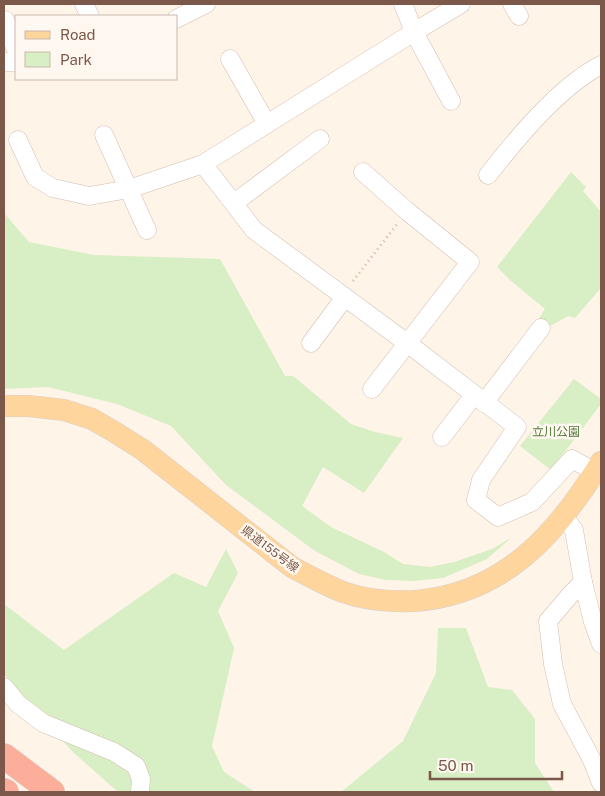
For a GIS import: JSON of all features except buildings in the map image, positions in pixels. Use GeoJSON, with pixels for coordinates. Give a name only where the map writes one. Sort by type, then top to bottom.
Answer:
{"type":"FeatureCollection","features":[{"type":"Feature","properties":{"kind":"highway"},"geometry":{"type":"LineString","coordinates":[[4,746],[45,786]]}},
{"type":"Feature","properties":{"kind":"highway"},"geometry":{"type":"LineString","coordinates":[[4,756],[45,786]]}},
{"type":"Feature","properties":{"kind":"main road","name":"県道155号線"},"geometry":{"type":"LineString","coordinates":[[4,406],[28,406],[64,410],[92,420],[143,450],[292,567],[318,582],[345,592],[370,599],[399,602],[451,596],[488,582],[512,567],[541,542],[564,516],[598,467]]}},
{"type":"Feature","properties":{"kind":"street"},"geometry":{"type":"LineString","coordinates":[[178,18],[206,4]]}},
{"type":"Feature","properties":{"kind":"street"},"geometry":{"type":"LineString","coordinates":[[403,4],[414,32],[451,101]]}},
{"type":"Feature","properties":{"kind":"street"},"geometry":{"type":"LineString","coordinates":[[18,140],[36,177],[53,188],[89,196],[129,189],[203,164],[322,88],[461,4]]}},
{"type":"Feature","properties":{"kind":"street"},"geometry":{"type":"LineString","coordinates":[[5,20],[15,47]]}},
{"type":"Feature","properties":{"kind":"street"},"geometry":{"type":"LineString","coordinates":[[230,59],[267,124]]}},
{"type":"Feature","properties":{"kind":"street"},"geometry":{"type":"LineString","coordinates":[[488,175],[515,142],[553,102],[590,71],[601,65]]}},
{"type":"Feature","properties":{"kind":"street"},"geometry":{"type":"LineString","coordinates":[[104,135],[147,230]]}},
{"type":"Feature","properties":{"kind":"street"},"geometry":{"type":"LineString","coordinates":[[234,203],[320,140]]}},
{"type":"Feature","properties":{"kind":"street"},"geometry":{"type":"LineString","coordinates":[[203,164],[254,230],[517,427],[481,480],[476,500],[498,517],[532,502],[572,459],[598,467]]}},
{"type":"Feature","properties":{"kind":"street"},"geometry":{"type":"LineString","coordinates":[[363,172],[407,211],[470,262],[372,389]]}},
{"type":"Feature","properties":{"kind":"street"},"geometry":{"type":"LineString","coordinates":[[311,344],[344,296]]}},
{"type":"Feature","properties":{"kind":"street"},"geometry":{"type":"LineString","coordinates":[[442,437],[479,399],[541,328]]}},
{"type":"Feature","properties":{"kind":"street"},"geometry":{"type":"LineString","coordinates":[[564,516],[574,530],[583,582],[593,622],[601,644]]}},
{"type":"Feature","properties":{"kind":"street"},"geometry":{"type":"LineString","coordinates":[[583,582],[570,594],[548,621],[552,664],[562,704],[592,760],[601,783]]}},
{"type":"Feature","properties":{"kind":"street"},"geometry":{"type":"LineString","coordinates":[[4,687],[18,704],[43,723],[106,748],[136,766],[141,779],[140,792]]}},
{"type":"Feature","properties":{"kind":"path"},"geometry":{"type":"LineString","coordinates":[[344,296],[407,211]]}},
{"type":"Feature","properties":{"kind":"green space"},"geometry":{"type":"Polygon","coordinates":[[[571,172],[586,187],[583,191],[601,212],[601,288],[575,318],[568,316],[547,328],[538,320],[545,309],[497,267],[571,172]]]}},
{"type":"Feature","properties":{"kind":"green space"},"geometry":{"type":"Polygon","coordinates":[[[4,213],[29,242],[94,255],[220,259],[285,376],[293,376],[351,424],[403,438],[364,493],[323,467],[302,506],[331,527],[384,552],[403,564],[430,567],[454,562],[492,549],[512,537],[487,559],[443,578],[414,581],[386,580],[359,574],[315,551],[226,485],[171,426],[117,404],[48,387],[4,389],[4,213]]]}},
{"type":"Feature","properties":{"kind":"green space","name":"立川公園"},"geometry":{"type":"Polygon","coordinates":[[[574,379],[601,399],[601,404],[551,470],[520,446],[574,379]]]}},
{"type":"Feature","properties":{"kind":"green space"},"geometry":{"type":"Polygon","coordinates":[[[226,549],[238,573],[218,611],[234,648],[212,746],[224,772],[255,792],[118,792],[74,753],[27,703],[4,674],[4,604],[64,650],[174,573],[206,587],[226,549]]]}},
{"type":"Feature","properties":{"kind":"green space"},"geometry":{"type":"Polygon","coordinates":[[[438,628],[466,628],[488,687],[512,690],[535,719],[535,763],[554,792],[341,792],[403,741],[436,673],[438,628]]]}}]}
